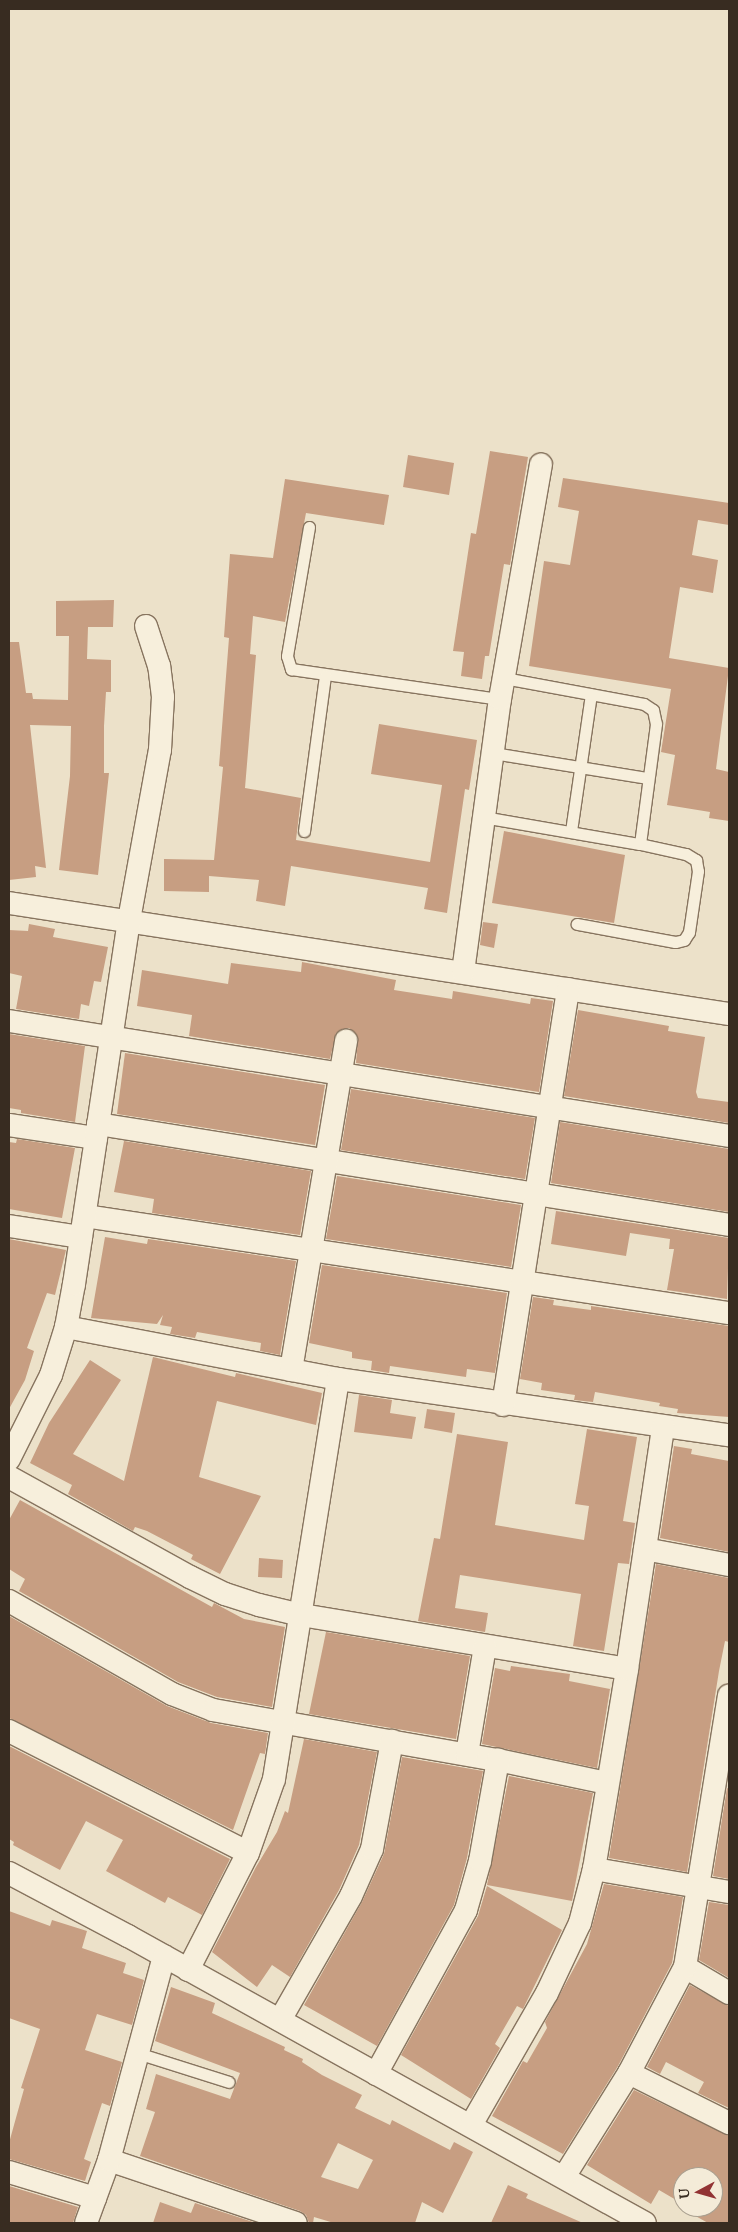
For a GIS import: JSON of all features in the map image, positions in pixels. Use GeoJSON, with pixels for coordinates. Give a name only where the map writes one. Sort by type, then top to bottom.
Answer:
{"type":"FeatureCollection","features":[{"type":"Feature","properties":{"kind":"street"},"geometry":{"type":"LineString","coordinates":[[463,972],[502,688],[541,465]]}},
{"type":"Feature","properties":{"kind":"street"},"geometry":{"type":"LineString","coordinates":[[9,1459],[51,1375],[66,1327],[83,1226],[129,920],[161,742],[163,697],[159,666],[146,626]]}},
{"type":"Feature","properties":{"kind":"street"},"geometry":{"type":"LineString","coordinates":[[9,903],[729,1014]]}},
{"type":"Feature","properties":{"kind":"street"},"geometry":{"type":"LineString","coordinates":[[503,1404],[552,1108],[568,989]]}},
{"type":"Feature","properties":{"kind":"street"},"geometry":{"type":"LineString","coordinates":[[9,1021],[729,1136]]}},
{"type":"Feature","properties":{"kind":"street"},"geometry":{"type":"LineString","coordinates":[[291,1370],[346,1040]]}},
{"type":"Feature","properties":{"kind":"street"},"geometry":{"type":"LineString","coordinates":[[9,1126],[97,1131],[326,1160],[538,1193],[729,1226]]}},
{"type":"Feature","properties":{"kind":"street"},"geometry":{"type":"LineString","coordinates":[[9,1226],[83,1226],[312,1249],[729,1313]]}},
{"type":"Feature","properties":{"kind":"street"},"geometry":{"type":"LineString","coordinates":[[66,1327],[338,1379],[729,1435]]}},
{"type":"Feature","properties":{"kind":"street"},"geometry":{"type":"LineString","coordinates":[[188,1970],[248,1853],[274,1779],[338,1379]]}},
{"type":"Feature","properties":{"kind":"street"},"geometry":{"type":"LineString","coordinates":[[471,2125],[564,1960],[580,1923],[594,1869],[627,1670],[663,1427]]}},
{"type":"Feature","properties":{"kind":"street"},"geometry":{"type":"LineString","coordinates":[[9,1477],[225,1594],[301,1615],[627,1670]]}},
{"type":"Feature","properties":{"kind":"street"},"geometry":{"type":"LineString","coordinates":[[645,1549],[729,1565]]}},
{"type":"Feature","properties":{"kind":"street"},"geometry":{"type":"LineString","coordinates":[[9,1601],[192,1703],[284,1724],[467,1754],[607,1782]]}},
{"type":"Feature","properties":{"kind":"street"},"geometry":{"type":"LineString","coordinates":[[467,1754],[485,1646]]}},
{"type":"Feature","properties":{"kind":"street"},"geometry":{"type":"LineString","coordinates":[[564,2177],[629,2073],[685,1966],[698,1887],[723,1780],[729,1696]]}},
{"type":"Feature","properties":{"kind":"street"},"geometry":{"type":"LineString","coordinates":[[9,1731],[248,1853]]}},
{"type":"Feature","properties":{"kind":"street"},"geometry":{"type":"LineString","coordinates":[[280,2020],[352,1896],[372,1849],[392,1741]]}},
{"type":"Feature","properties":{"kind":"street"},"geometry":{"type":"LineString","coordinates":[[376,2074],[466,1910],[480,1861],[498,1760]]}},
{"type":"Feature","properties":{"kind":"street"},"geometry":{"type":"LineString","coordinates":[[594,1869],[729,1892]]}},
{"type":"Feature","properties":{"kind":"street"},"geometry":{"type":"LineString","coordinates":[[9,1873],[164,1956],[646,2223]]}},
{"type":"Feature","properties":{"kind":"street"},"geometry":{"type":"LineString","coordinates":[[86,2223],[109,2160],[164,1956]]}},
{"type":"Feature","properties":{"kind":"street"},"geometry":{"type":"LineString","coordinates":[[685,1966],[729,1993]]}},
{"type":"Feature","properties":{"kind":"street"},"geometry":{"type":"LineString","coordinates":[[629,2073],[729,2123]]}},
{"type":"Feature","properties":{"kind":"street"},"geometry":{"type":"LineString","coordinates":[[109,2160],[283,2221]]}},
{"type":"Feature","properties":{"kind":"street"},"geometry":{"type":"LineString","coordinates":[[9,2172],[95,2198]]}},
{"type":"Feature","properties":{"kind":"lane"},"geometry":{"type":"LineString","coordinates":[[309,527],[287,662],[295,672],[591,694],[644,704],[653,710],[656,724],[640,844]]}},
{"type":"Feature","properties":{"kind":"lane"},"geometry":{"type":"LineString","coordinates":[[304,832],[325,675]]}},
{"type":"Feature","properties":{"kind":"lane"},"geometry":{"type":"LineString","coordinates":[[570,831],[591,694]]}},
{"type":"Feature","properties":{"kind":"lane"},"geometry":{"type":"LineString","coordinates":[[493,753],[648,778]]}},
{"type":"Feature","properties":{"kind":"lane"},"geometry":{"type":"LineString","coordinates":[[483,816],[640,844],[686,854],[696,860],[698,871],[687,937],[675,942],[578,924]]}},
{"type":"Feature","properties":{"kind":"lane"},"geometry":{"type":"LineString","coordinates":[[137,2053],[229,2082]]}},
{"type":"Feature","properties":{"kind":"building"},"geometry":{"type":"Polygon","coordinates":[[[490,451],[528,457],[510,565],[504,564],[489,656],[485,656],[482,679],[461,676],[464,652],[453,651],[471,533],[476,534],[490,451]]]}},
{"type":"Feature","properties":{"kind":"building"},"geometry":{"type":"Polygon","coordinates":[[[408,455],[454,463],[449,495],[403,487],[408,455]]]}},
{"type":"Feature","properties":{"kind":"building"},"geometry":{"type":"Polygon","coordinates":[[[563,478],[729,503],[729,525],[698,520],[692,555],[718,560],[713,593],[680,587],[669,658],[729,668],[716,769],[729,772],[729,821],[709,818],[710,812],[667,805],[675,755],[661,752],[671,689],[529,666],[544,561],[570,565],[579,511],[558,507],[563,478]]]}},
{"type":"Feature","properties":{"kind":"building"},"geometry":{"type":"Polygon","coordinates":[[[285,479],[389,495],[384,525],[306,513],[285,622],[253,616],[250,654],[256,655],[245,788],[301,798],[296,840],[430,862],[442,785],[371,774],[379,724],[477,740],[469,790],[465,789],[447,913],[424,909],[428,888],[291,866],[285,906],[256,901],[259,880],[209,876],[209,892],[164,891],[164,859],[214,860],[223,767],[219,766],[229,638],[224,637],[230,554],[273,558],[285,479]]]}},
{"type":"Feature","properties":{"kind":"building"},"geometry":{"type":"Polygon","coordinates":[[[114,600],[113,627],[88,627],[87,659],[111,660],[111,692],[106,692],[104,726],[104,773],[109,773],[98,875],[59,870],[70,776],[71,726],[30,725],[46,868],[35,866],[36,877],[9,880],[9,642],[19,642],[26,693],[32,693],[33,699],[68,700],[69,636],[56,636],[56,601],[114,600]]]}},
{"type":"Feature","properties":{"kind":"building"},"geometry":{"type":"Polygon","coordinates":[[[504,831],[625,855],[614,923],[492,903],[504,831]]]}},
{"type":"Feature","properties":{"kind":"building"},"geometry":{"type":"Polygon","coordinates":[[[483,922],[498,924],[494,948],[480,945],[483,922]]]}},
{"type":"Feature","properties":{"kind":"building"},"geometry":{"type":"Polygon","coordinates":[[[29,924],[55,929],[53,937],[108,947],[101,982],[94,981],[89,1006],[81,1004],[79,1019],[16,1009],[22,976],[9,973],[9,930],[28,931],[29,924]]]}},
{"type":"Feature","properties":{"kind":"building"},"geometry":{"type":"Polygon","coordinates":[[[302,962],[396,980],[394,990],[452,999],[453,991],[530,1004],[531,998],[553,1001],[539,1092],[356,1063],[358,1037],[349,1028],[336,1033],[330,1059],[189,1036],[192,1015],[137,1006],[142,970],[228,984],[231,963],[301,972],[302,962]]]}},
{"type":"Feature","properties":{"kind":"building"},"geometry":{"type":"Polygon","coordinates":[[[578,1010],[669,1026],[668,1031],[705,1037],[696,1092],[698,1098],[729,1102],[729,1123],[564,1096],[578,1010]]]}},
{"type":"Feature","properties":{"kind":"building"},"geometry":{"type":"Polygon","coordinates":[[[9,1034],[85,1046],[75,1122],[21,1113],[21,1110],[9,1108],[9,1034]]]}},
{"type":"Feature","properties":{"kind":"building"},"geometry":{"type":"Polygon","coordinates":[[[125,1053],[325,1085],[315,1145],[117,1114],[125,1053]]]}},
{"type":"Feature","properties":{"kind":"building"},"geometry":{"type":"Polygon","coordinates":[[[351,1089],[535,1118],[525,1179],[341,1150],[351,1089]]]}},
{"type":"Feature","properties":{"kind":"building"},"geometry":{"type":"Polygon","coordinates":[[[560,1122],[729,1149],[729,1212],[551,1183],[560,1122]]]}},
{"type":"Feature","properties":{"kind":"building"},"geometry":{"type":"Polygon","coordinates":[[[17,1139],[75,1148],[62,1218],[9,1209],[9,1142],[16,1143],[17,1139]]]}},
{"type":"Feature","properties":{"kind":"building"},"geometry":{"type":"Polygon","coordinates":[[[124,1141],[311,1171],[300,1235],[152,1213],[154,1199],[114,1192],[124,1141]]]}},
{"type":"Feature","properties":{"kind":"building"},"geometry":{"type":"Polygon","coordinates":[[[337,1176],[521,1205],[511,1267],[326,1239],[337,1176]]]}},
{"type":"Feature","properties":{"kind":"building"},"geometry":{"type":"Polygon","coordinates":[[[556,1211],[729,1238],[727,1299],[667,1290],[674,1249],[669,1249],[670,1239],[630,1233],[626,1256],[551,1244],[556,1211]]]}},
{"type":"Feature","properties":{"kind":"building"},"geometry":{"type":"Polygon","coordinates":[[[105,1237],[147,1244],[148,1239],[296,1261],[280,1355],[260,1351],[261,1343],[197,1332],[195,1338],[170,1334],[172,1327],[160,1325],[163,1315],[157,1324],[91,1318],[105,1237]]]}},
{"type":"Feature","properties":{"kind":"building"},"geometry":{"type":"Polygon","coordinates":[[[9,1239],[66,1250],[55,1295],[47,1293],[27,1348],[34,1351],[25,1380],[9,1409],[9,1239]]]}},
{"type":"Feature","properties":{"kind":"building"},"geometry":{"type":"Polygon","coordinates":[[[322,1265],[507,1293],[495,1373],[467,1369],[466,1377],[390,1366],[389,1373],[371,1370],[372,1361],[352,1358],[352,1352],[309,1343],[322,1265]]]}},
{"type":"Feature","properties":{"kind":"building"},"geometry":{"type":"Polygon","coordinates":[[[533,1297],[554,1300],[553,1305],[591,1310],[591,1306],[729,1326],[729,1417],[677,1413],[678,1409],[659,1406],[660,1403],[595,1392],[593,1402],[574,1400],[575,1395],[541,1390],[542,1383],[520,1379],[533,1297]]]}},
{"type":"Feature","properties":{"kind":"building"},"geometry":{"type":"Polygon","coordinates":[[[153,1357],[235,1377],[236,1373],[322,1393],[316,1425],[217,1401],[199,1477],[261,1496],[220,1574],[191,1559],[193,1555],[147,1531],[135,1527],[133,1531],[68,1494],[72,1485],[30,1463],[49,1423],[90,1360],[121,1380],[73,1454],[124,1481],[153,1357]]]}},
{"type":"Feature","properties":{"kind":"building"},"geometry":{"type":"Polygon","coordinates":[[[359,1395],[392,1400],[390,1413],[416,1417],[412,1439],[354,1432],[359,1395]]]}},
{"type":"Feature","properties":{"kind":"building"},"geometry":{"type":"Polygon","coordinates":[[[427,1409],[455,1413],[452,1433],[424,1428],[427,1409]]]}},
{"type":"Feature","properties":{"kind":"building"},"geometry":{"type":"Polygon","coordinates":[[[587,1429],[637,1437],[623,1521],[635,1523],[629,1564],[618,1563],[604,1651],[573,1646],[581,1594],[460,1575],[455,1608],[488,1613],[485,1632],[418,1621],[434,1538],[440,1539],[457,1434],[508,1442],[495,1525],[584,1540],[589,1506],[575,1504],[587,1429]]]}},
{"type":"Feature","properties":{"kind":"building"},"geometry":{"type":"Polygon","coordinates":[[[674,1446],[692,1449],[691,1454],[729,1461],[729,1552],[660,1538],[674,1446]]]}},
{"type":"Feature","properties":{"kind":"building"},"geometry":{"type":"Polygon","coordinates":[[[20,1500],[212,1607],[214,1603],[244,1619],[285,1627],[272,1707],[217,1697],[178,1682],[19,1591],[25,1579],[9,1569],[9,1520],[20,1500]]]}},
{"type":"Feature","properties":{"kind":"building"},"geometry":{"type":"Polygon","coordinates":[[[259,1558],[283,1560],[282,1578],[258,1577],[259,1558]]]}},
{"type":"Feature","properties":{"kind":"building"},"geometry":{"type":"Polygon","coordinates":[[[656,1564],[729,1578],[729,1642],[725,1641],[719,1671],[687,1872],[609,1858],[656,1564]]]}},
{"type":"Feature","properties":{"kind":"building"},"geometry":{"type":"Polygon","coordinates":[[[9,1616],[167,1706],[211,1723],[268,1733],[265,1754],[260,1753],[233,1830],[9,1718],[9,1616]]]}},
{"type":"Feature","properties":{"kind":"building"},"geometry":{"type":"Polygon","coordinates":[[[326,1632],[470,1656],[456,1739],[309,1714],[326,1632]]]}},
{"type":"Feature","properties":{"kind":"building"},"geometry":{"type":"Polygon","coordinates":[[[511,1666],[570,1674],[569,1681],[610,1689],[597,1768],[482,1744],[495,1668],[510,1671],[511,1666]]]}},
{"type":"Feature","properties":{"kind":"building"},"geometry":{"type":"Polygon","coordinates":[[[304,1739],[377,1752],[359,1845],[339,1890],[290,1977],[272,1965],[257,1987],[212,1952],[256,1867],[277,1832],[285,1811],[288,1813],[304,1739]]]}},
{"type":"Feature","properties":{"kind":"building"},"geometry":{"type":"Polygon","coordinates":[[[9,1746],[230,1859],[202,1915],[168,1897],[165,1903],[106,1871],[123,1840],[86,1821],[60,1870],[13,1845],[14,1842],[9,1839],[9,1746]]]}},
{"type":"Feature","properties":{"kind":"building"},"geometry":{"type":"Polygon","coordinates":[[[402,1757],[483,1771],[467,1858],[454,1905],[377,2046],[304,2005],[362,1902],[384,1854],[402,1757]]]}},
{"type":"Feature","properties":{"kind":"building"},"geometry":{"type":"Polygon","coordinates":[[[509,1776],[593,1793],[572,1901],[487,1885],[509,1776]]]}},
{"type":"Feature","properties":{"kind":"building"},"geometry":{"type":"Polygon","coordinates":[[[727,1788],[729,1789],[729,1879],[713,1876],[727,1788]]]}},
{"type":"Feature","properties":{"kind":"building"},"geometry":{"type":"Polygon","coordinates":[[[604,1884],[683,1897],[672,1963],[618,2066],[563,2154],[492,2116],[523,2061],[527,2063],[547,2028],[545,2022],[587,1944],[604,1884]]]}},
{"type":"Feature","properties":{"kind":"building"},"geometry":{"type":"Polygon","coordinates":[[[487,1886],[562,1930],[523,2009],[517,2006],[495,2044],[500,2048],[471,2099],[401,2055],[478,1916],[487,1886]]]}},
{"type":"Feature","properties":{"kind":"building"},"geometry":{"type":"Polygon","coordinates":[[[709,1902],[729,1905],[729,1978],[699,1960],[709,1902]]]}},
{"type":"Feature","properties":{"kind":"building"},"geometry":{"type":"Polygon","coordinates":[[[9,1911],[50,1926],[52,1920],[87,1931],[82,1948],[126,1963],[123,1973],[144,1980],[132,2025],[97,2014],[85,2050],[122,2062],[110,2106],[102,2103],[84,2159],[91,2162],[85,2181],[9,2159],[9,2143],[24,2089],[21,2088],[40,2029],[9,2018],[9,1911]]]}},
{"type":"Feature","properties":{"kind":"building"},"geometry":{"type":"Polygon","coordinates":[[[690,1985],[729,2006],[729,2108],[698,2093],[704,2082],[666,2062],[660,2074],[647,2067],[690,1985]]]}},
{"type":"Feature","properties":{"kind":"building"},"geometry":{"type":"Polygon","coordinates":[[[171,1987],[215,2003],[212,2013],[285,2047],[284,2050],[303,2059],[302,2062],[322,2075],[362,2095],[355,2108],[390,2125],[392,2120],[450,2150],[454,2142],[473,2152],[443,2213],[422,2202],[415,2223],[334,2223],[314,2217],[313,2223],[309,2223],[306,2215],[300,2211],[140,2156],[155,2112],[146,2109],[156,2074],[230,2099],[240,2073],[155,2041],[171,1987]],[[338,2143],[321,2177],[358,2189],[373,2160],[338,2143]]]}},
{"type":"Feature","properties":{"kind":"building"},"geometry":{"type":"Polygon","coordinates":[[[634,2090],[729,2136],[729,2223],[708,2223],[697,2217],[723,2217],[723,2167],[673,2167],[673,2198],[659,2190],[651,2204],[587,2165],[634,2090]]]}},
{"type":"Feature","properties":{"kind":"building"},"geometry":{"type":"Polygon","coordinates":[[[508,2185],[528,2194],[526,2198],[583,2223],[491,2223],[508,2185]]]}},
{"type":"Feature","properties":{"kind":"building"},"geometry":{"type":"Polygon","coordinates":[[[9,2186],[78,2207],[73,2223],[9,2223],[9,2186]]]}},
{"type":"Feature","properties":{"kind":"building"},"geometry":{"type":"Polygon","coordinates":[[[160,2202],[191,2213],[195,2203],[256,2223],[153,2223],[160,2202]]]}}]}
